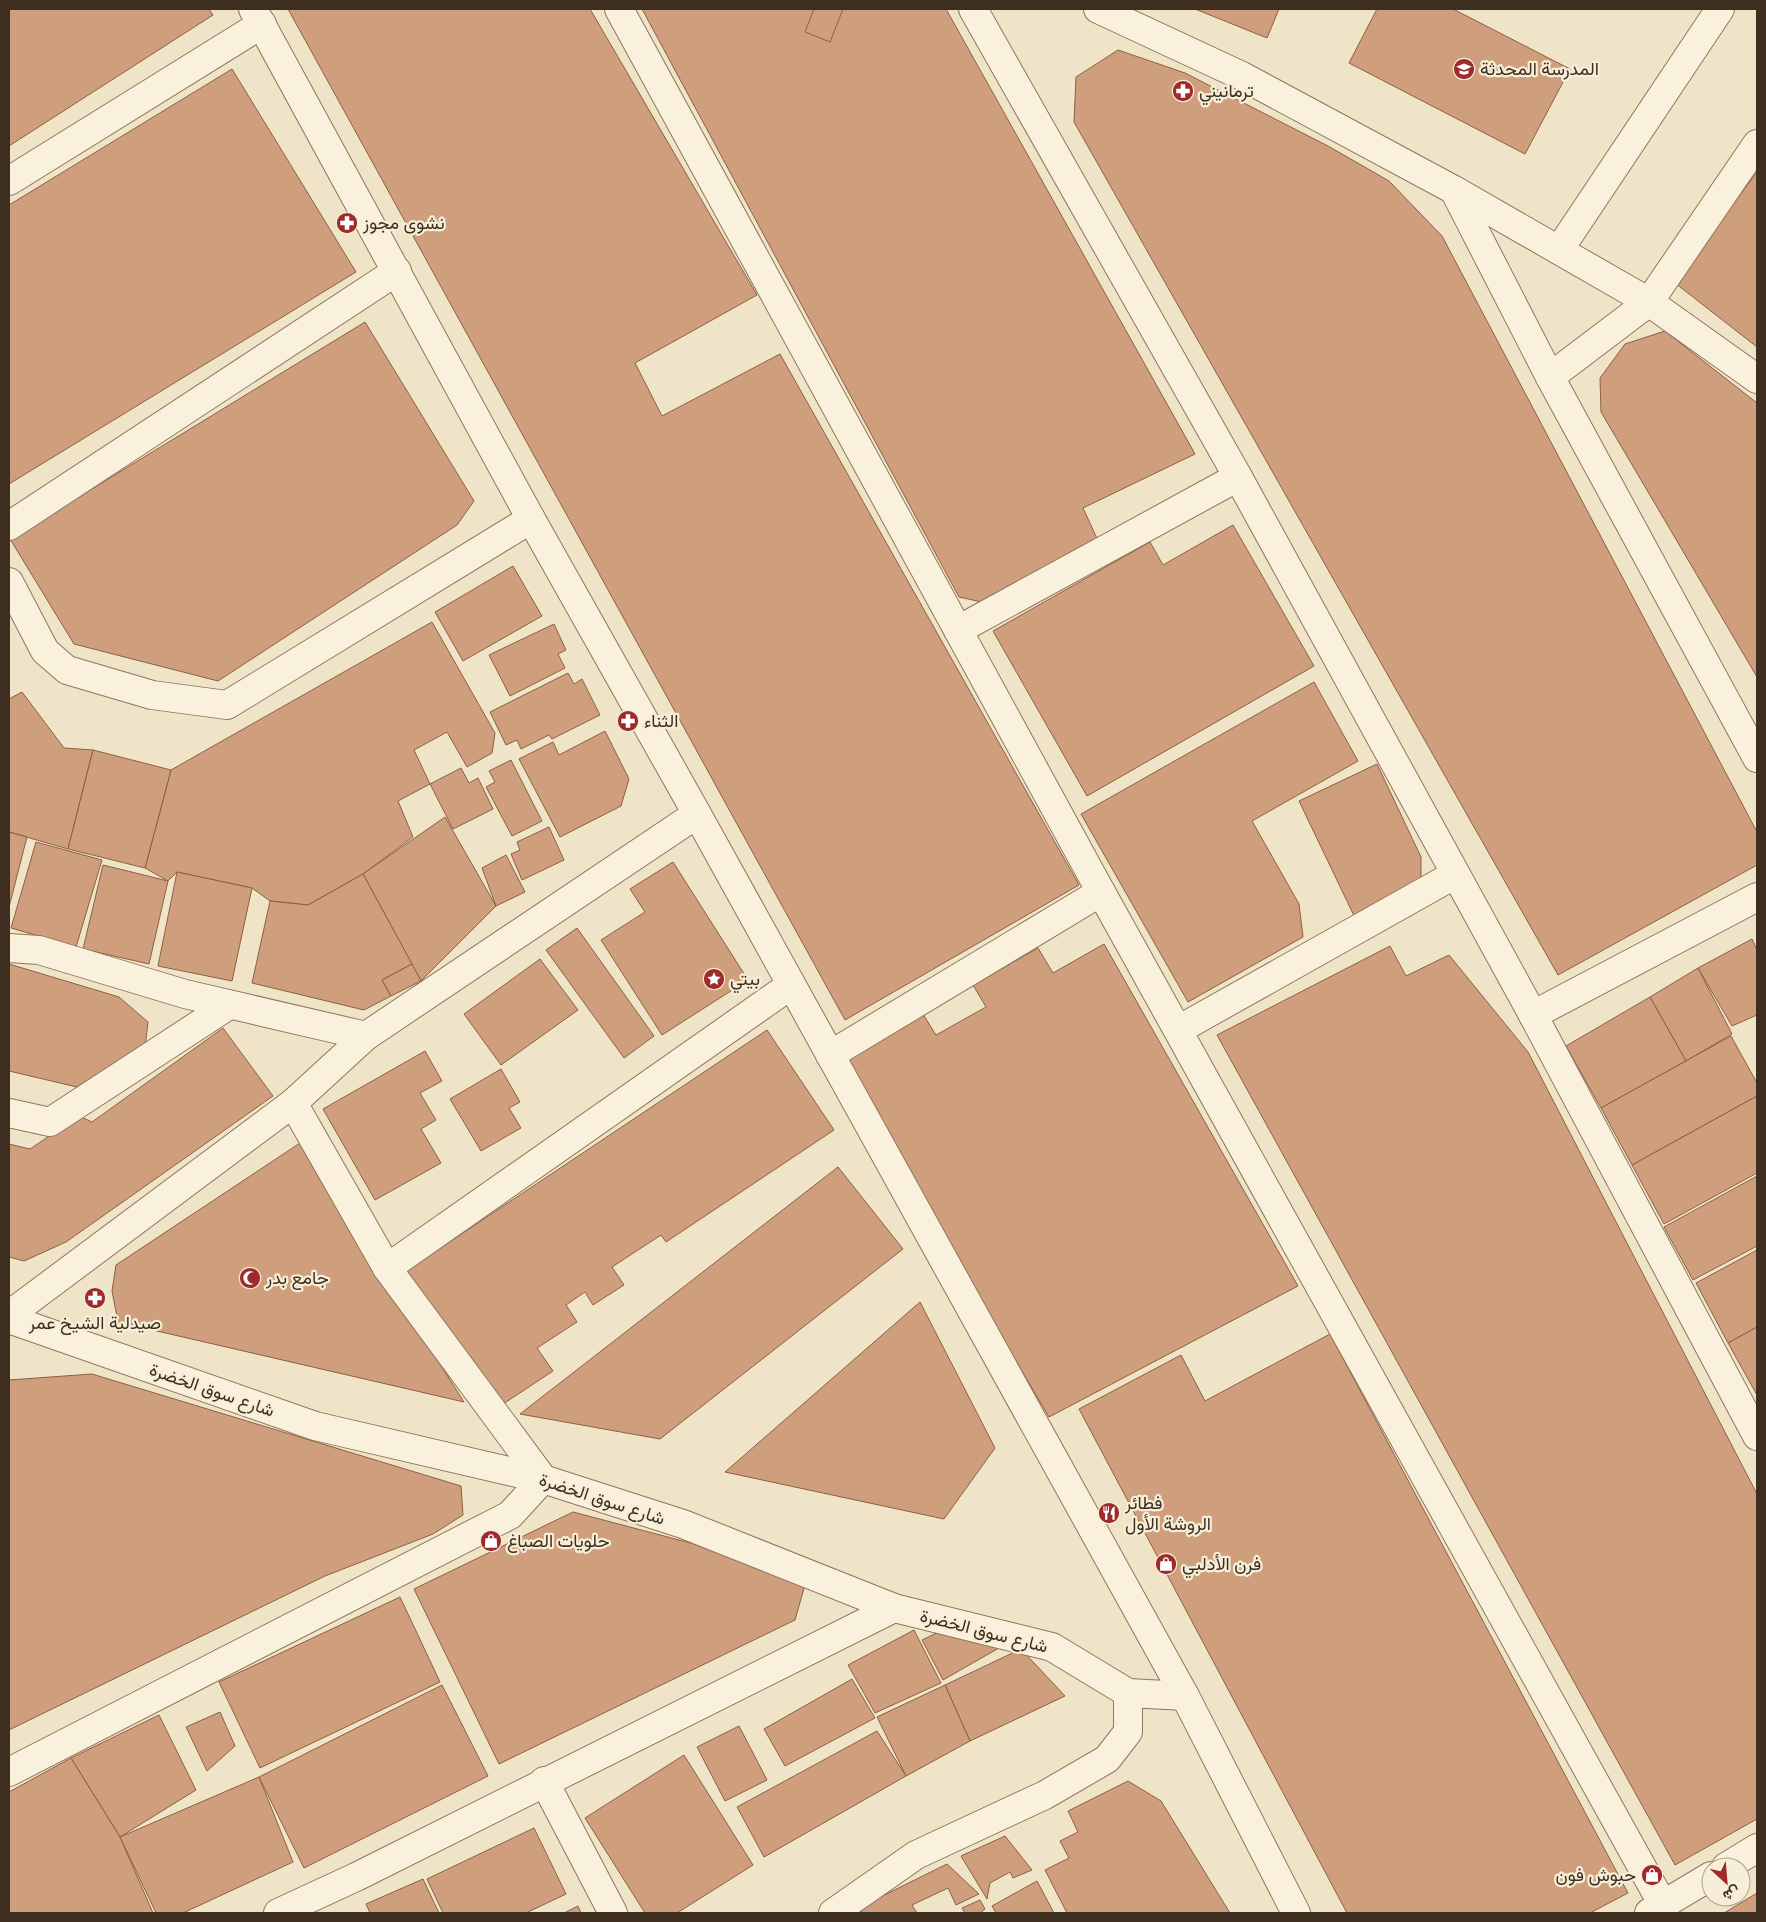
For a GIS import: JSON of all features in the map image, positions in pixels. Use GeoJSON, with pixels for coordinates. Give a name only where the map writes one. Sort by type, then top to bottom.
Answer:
{"type":"FeatureCollection","features":[{"type":"Feature","properties":{"kind":"street"},"geometry":{"type":"LineString","coordinates":[[619,9],[1178,1030],[1656,1909],[1701,1882]]}},
{"type":"Feature","properties":{"kind":"street"},"geometry":{"type":"LineString","coordinates":[[973,9],[1238,477],[1454,875],[1533,1015],[1757,1436]]}},
{"type":"Feature","properties":{"kind":"street"},"geometry":{"type":"LineString","coordinates":[[1098,9],[1242,76],[1454,190],[1649,302],[1757,379]]}},
{"type":"Feature","properties":{"kind":"street"},"geometry":{"type":"LineString","coordinates":[[1559,250],[1720,9]]}},
{"type":"Feature","properties":{"kind":"street"},"geometry":{"type":"LineString","coordinates":[[9,181],[258,16],[531,519],[697,814],[1185,1696],[1296,1913]]}},
{"type":"Feature","properties":{"kind":"street"},"geometry":{"type":"LineString","coordinates":[[1550,377],[1649,302],[1757,144]]}},
{"type":"Feature","properties":{"kind":"street"},"geometry":{"type":"LineString","coordinates":[[1454,190],[1550,377],[1757,758]]}},
{"type":"Feature","properties":{"kind":"street"},"geometry":{"type":"LineString","coordinates":[[9,526],[398,271]]}},
{"type":"Feature","properties":{"kind":"street"},"geometry":{"type":"LineString","coordinates":[[958,630],[1238,477]]}},
{"type":"Feature","properties":{"kind":"street"},"geometry":{"type":"LineString","coordinates":[[9,582],[45,651],[67,670],[152,695],[226,705],[531,519]]}},
{"type":"Feature","properties":{"kind":"street"},"geometry":{"type":"LineString","coordinates":[[9,1315],[294,1103],[366,1036],[697,814]]}},
{"type":"Feature","properties":{"kind":"street"},"geometry":{"type":"LineString","coordinates":[[1178,1030],[1454,875]]}},
{"type":"Feature","properties":{"kind":"street"},"geometry":{"type":"LineString","coordinates":[[830,1055],[1101,892]]}},
{"type":"Feature","properties":{"kind":"street"},"geometry":{"type":"LineString","coordinates":[[1533,1015],[1757,897]]}},
{"type":"Feature","properties":{"kind":"street"},"geometry":{"type":"LineString","coordinates":[[9,948],[39,950],[186,994],[366,1036]]}},
{"type":"Feature","properties":{"kind":"street"},"geometry":{"type":"LineString","coordinates":[[387,1268],[792,985]]}},
{"type":"Feature","properties":{"kind":"street"},"geometry":{"type":"LineString","coordinates":[[9,1114],[50,1122],[229,1005]]}},
{"type":"Feature","properties":{"kind":"street"},"geometry":{"type":"LineString","coordinates":[[9,1772],[510,1515],[543,1479],[387,1268],[294,1103]]}},
{"type":"Feature","properties":{"kind":"street","name":"شارع سوق الخضرة"},"geometry":{"type":"LineString","coordinates":[[9,1319],[315,1426],[543,1479],[683,1524],[894,1608],[1052,1647],[1128,1693],[1185,1696]]}},
{"type":"Feature","properties":{"kind":"street"},"geometry":{"type":"LineString","coordinates":[[278,1913],[356,1877],[544,1781],[894,1608]]}},
{"type":"Feature","properties":{"kind":"street"},"geometry":{"type":"LineString","coordinates":[[832,1913],[916,1855],[1045,1795],[1107,1759],[1128,1732],[1128,1693]]}},
{"type":"Feature","properties":{"kind":"street"},"geometry":{"type":"LineString","coordinates":[[544,1781],[613,1913]]}},
{"type":"Feature","properties":{"kind":"street"},"geometry":{"type":"LineString","coordinates":[[1742,1857],[1757,1848]]}},
{"type":"Feature","properties":{"kind":"building"},"geometry":{"type":"Polygon","coordinates":[[[9,9],[209,9],[213,15],[9,146],[9,9]]]}},
{"type":"Feature","properties":{"kind":"building"},"geometry":{"type":"Polygon","coordinates":[[[288,9],[590,9],[757,295],[635,363],[662,416],[780,354],[1079,885],[845,1020],[288,9]]]}},
{"type":"Feature","properties":{"kind":"building"},"geometry":{"type":"Polygon","coordinates":[[[642,9],[946,9],[1195,454],[1083,508],[1100,545],[991,604],[959,597],[642,9]]]}},
{"type":"Feature","properties":{"kind":"building"},"geometry":{"type":"Polygon","coordinates":[[[814,9],[843,9],[830,42],[805,32],[814,9]]]}},
{"type":"Feature","properties":{"kind":"building"},"geometry":{"type":"Polygon","coordinates":[[[1195,9],[1279,9],[1267,38],[1195,9]]]}},
{"type":"Feature","properties":{"kind":"building"},"geometry":{"type":"Polygon","coordinates":[[[1377,9],[1453,9],[1570,69],[1525,154],[1349,63],[1377,9]]]}},
{"type":"Feature","properties":{"kind":"building"},"geometry":{"type":"Polygon","coordinates":[[[1118,50],[1185,73],[1328,146],[1389,181],[1442,236],[1757,832],[1757,865],[1558,975],[1074,122],[1076,77],[1118,50]]]}},
{"type":"Feature","properties":{"kind":"building"},"geometry":{"type":"Polygon","coordinates":[[[232,69],[356,272],[9,484],[9,205],[232,69]]]}},
{"type":"Feature","properties":{"kind":"building"},"geometry":{"type":"Polygon","coordinates":[[[1757,172],[1757,347],[1675,283],[1757,172]]]}},
{"type":"Feature","properties":{"kind":"building"},"geometry":{"type":"Polygon","coordinates":[[[365,322],[474,501],[457,525],[218,681],[74,644],[10,539],[365,322]]]}},
{"type":"Feature","properties":{"kind":"building"},"geometry":{"type":"Polygon","coordinates":[[[1665,331],[1757,403],[1757,677],[1601,412],[1600,378],[1625,344],[1665,331]]]}},
{"type":"Feature","properties":{"kind":"building"},"geometry":{"type":"Polygon","coordinates":[[[1233,525],[1314,666],[1087,796],[993,631],[1150,542],[1163,565],[1233,525]]]}},
{"type":"Feature","properties":{"kind":"building"},"geometry":{"type":"Polygon","coordinates":[[[513,566],[542,616],[463,661],[435,612],[513,566]]]}},
{"type":"Feature","properties":{"kind":"building"},"geometry":{"type":"Polygon","coordinates":[[[432,622],[495,733],[492,753],[467,767],[447,732],[414,750],[430,784],[398,801],[413,837],[363,874],[308,905],[270,901],[252,888],[177,872],[168,881],[145,868],[171,770],[432,622]]]}},
{"type":"Feature","properties":{"kind":"building"},"geometry":{"type":"Polygon","coordinates":[[[554,624],[566,650],[558,654],[565,668],[510,696],[489,655],[554,624]]]}},
{"type":"Feature","properties":{"kind":"building"},"geometry":{"type":"Polygon","coordinates":[[[568,673],[574,684],[582,679],[600,715],[552,739],[549,735],[521,749],[517,740],[506,745],[490,712],[568,673]]]}},
{"type":"Feature","properties":{"kind":"building"},"geometry":{"type":"Polygon","coordinates":[[[1314,682],[1358,761],[1252,821],[1299,904],[1303,937],[1188,1002],[1081,814],[1314,682]]]}},
{"type":"Feature","properties":{"kind":"building"},"geometry":{"type":"Polygon","coordinates":[[[22,692],[64,748],[93,750],[68,849],[9,832],[9,699],[22,692]]]}},
{"type":"Feature","properties":{"kind":"building"},"geometry":{"type":"Polygon","coordinates":[[[605,731],[629,779],[621,806],[560,837],[519,759],[553,742],[559,755],[605,731]]]}},
{"type":"Feature","properties":{"kind":"building"},"geometry":{"type":"Polygon","coordinates":[[[93,750],[171,770],[145,868],[68,849],[93,750]]]}},
{"type":"Feature","properties":{"kind":"building"},"geometry":{"type":"Polygon","coordinates":[[[511,760],[542,821],[512,836],[486,787],[495,782],[489,771],[511,760]]]}},
{"type":"Feature","properties":{"kind":"building"},"geometry":{"type":"Polygon","coordinates":[[[1377,764],[1421,857],[1421,891],[1357,922],[1299,801],[1377,764]]]}},
{"type":"Feature","properties":{"kind":"building"},"geometry":{"type":"Polygon","coordinates":[[[461,768],[469,783],[478,778],[493,809],[453,829],[430,784],[461,768]]]}},
{"type":"Feature","properties":{"kind":"building"},"geometry":{"type":"Polygon","coordinates":[[[445,817],[496,906],[421,981],[363,874],[445,817]]]}},
{"type":"Feature","properties":{"kind":"building"},"geometry":{"type":"Polygon","coordinates":[[[549,827],[564,860],[522,880],[511,854],[520,850],[517,842],[549,827]]]}},
{"type":"Feature","properties":{"kind":"building"},"geometry":{"type":"Polygon","coordinates":[[[9,832],[27,837],[9,907],[9,832]]]}},
{"type":"Feature","properties":{"kind":"building"},"geometry":{"type":"Polygon","coordinates":[[[36,842],[102,860],[76,947],[11,928],[36,842]]]}},
{"type":"Feature","properties":{"kind":"building"},"geometry":{"type":"Polygon","coordinates":[[[506,855],[525,892],[496,906],[482,868],[506,855]]]}},
{"type":"Feature","properties":{"kind":"building"},"geometry":{"type":"Polygon","coordinates":[[[673,862],[748,980],[662,1035],[601,940],[645,912],[630,889],[673,862]]]}},
{"type":"Feature","properties":{"kind":"building"},"geometry":{"type":"Polygon","coordinates":[[[103,865],[168,881],[149,964],[83,949],[103,865]]]}},
{"type":"Feature","properties":{"kind":"building"},"geometry":{"type":"Polygon","coordinates":[[[177,872],[252,888],[232,981],[158,966],[177,872]]]}},
{"type":"Feature","properties":{"kind":"building"},"geometry":{"type":"Polygon","coordinates":[[[363,874],[412,964],[382,980],[391,996],[364,1010],[252,983],[270,901],[308,905],[363,874]]]}},
{"type":"Feature","properties":{"kind":"building"},"geometry":{"type":"Polygon","coordinates":[[[577,928],[654,1036],[624,1058],[546,950],[577,928]]]}},
{"type":"Feature","properties":{"kind":"building"},"geometry":{"type":"Polygon","coordinates":[[[1752,939],[1757,950],[1757,1015],[1732,1026],[1698,968],[1752,939]]]}},
{"type":"Feature","properties":{"kind":"building"},"geometry":{"type":"Polygon","coordinates":[[[1104,944],[1298,1286],[1049,1417],[839,1061],[923,1014],[936,1035],[986,1007],[973,985],[1038,948],[1053,973],[1104,944]]]}},
{"type":"Feature","properties":{"kind":"building"},"geometry":{"type":"Polygon","coordinates":[[[1390,946],[1406,976],[1449,955],[1528,1052],[1757,1494],[1757,1819],[1675,1865],[1217,1035],[1390,946]]]}},
{"type":"Feature","properties":{"kind":"building"},"geometry":{"type":"Polygon","coordinates":[[[540,959],[578,1010],[501,1065],[464,1014],[540,959]]]}},
{"type":"Feature","properties":{"kind":"building"},"geometry":{"type":"Polygon","coordinates":[[[9,964],[119,997],[148,1022],[144,1056],[77,1087],[9,1071],[9,964]]]}},
{"type":"Feature","properties":{"kind":"building"},"geometry":{"type":"Polygon","coordinates":[[[412,964],[421,981],[391,996],[382,980],[412,964]]]}},
{"type":"Feature","properties":{"kind":"building"},"geometry":{"type":"Polygon","coordinates":[[[1698,968],[1732,1034],[1686,1061],[1650,997],[1698,968]]]}},
{"type":"Feature","properties":{"kind":"building"},"geometry":{"type":"Polygon","coordinates":[[[1650,997],[1686,1061],[1601,1108],[1566,1046],[1650,997]]]}},
{"type":"Feature","properties":{"kind":"building"},"geometry":{"type":"Polygon","coordinates":[[[223,1028],[273,1096],[66,1242],[24,1261],[9,1257],[9,1144],[30,1149],[79,1116],[92,1122],[223,1028]]]}},
{"type":"Feature","properties":{"kind":"building"},"geometry":{"type":"Polygon","coordinates":[[[767,1030],[834,1130],[666,1242],[661,1235],[612,1267],[624,1285],[593,1305],[585,1292],[566,1305],[577,1322],[537,1348],[553,1371],[497,1408],[406,1271],[767,1030]]]}},
{"type":"Feature","properties":{"kind":"building"},"geometry":{"type":"Polygon","coordinates":[[[1731,1036],[1757,1083],[1757,1096],[1632,1165],[1601,1108],[1731,1036]]]}},
{"type":"Feature","properties":{"kind":"building"},"geometry":{"type":"Polygon","coordinates":[[[425,1051],[442,1081],[420,1093],[436,1120],[421,1129],[441,1163],[375,1200],[323,1109],[425,1051]]]}},
{"type":"Feature","properties":{"kind":"building"},"geometry":{"type":"Polygon","coordinates":[[[501,1069],[520,1102],[509,1108],[521,1128],[481,1151],[450,1099],[501,1069]]]}},
{"type":"Feature","properties":{"kind":"building"},"geometry":{"type":"Polygon","coordinates":[[[1757,1096],[1757,1173],[1664,1224],[1632,1165],[1757,1096]]]}},
{"type":"Feature","properties":{"kind":"building","name":"جامع بدر"},"geometry":{"type":"Polygon","coordinates":[[[300,1143],[464,1402],[118,1322],[112,1291],[116,1265],[300,1143]]]}},
{"type":"Feature","properties":{"kind":"building"},"geometry":{"type":"Polygon","coordinates":[[[838,1167],[903,1249],[660,1439],[520,1414],[838,1167]]]}},
{"type":"Feature","properties":{"kind":"building"},"geometry":{"type":"Polygon","coordinates":[[[1757,1176],[1757,1246],[1693,1280],[1664,1227],[1757,1176]]]}},
{"type":"Feature","properties":{"kind":"building"},"geometry":{"type":"Polygon","coordinates":[[[1757,1250],[1757,1327],[1728,1343],[1696,1283],[1757,1250]]]}},
{"type":"Feature","properties":{"kind":"building"},"geometry":{"type":"Polygon","coordinates":[[[920,1302],[995,1448],[944,1519],[725,1472],[920,1302]]]}},
{"type":"Feature","properties":{"kind":"building"},"geometry":{"type":"Polygon","coordinates":[[[1757,1327],[1757,1395],[1728,1343],[1757,1327]]]}},
{"type":"Feature","properties":{"kind":"building"},"geometry":{"type":"Polygon","coordinates":[[[1330,1334],[1628,1893],[1590,1913],[1347,1913],[1079,1409],[1181,1355],[1205,1401],[1330,1334]]]}},
{"type":"Feature","properties":{"kind":"building"},"geometry":{"type":"Polygon","coordinates":[[[92,1374],[461,1486],[463,1515],[433,1534],[325,1576],[9,1730],[9,1380],[92,1374]]]}},
{"type":"Feature","properties":{"kind":"building"},"geometry":{"type":"Polygon","coordinates":[[[573,1512],[808,1574],[795,1620],[499,1764],[414,1589],[573,1512]]]}},
{"type":"Feature","properties":{"kind":"building"},"geometry":{"type":"Polygon","coordinates":[[[400,1597],[440,1682],[260,1768],[219,1682],[400,1597]]]}},
{"type":"Feature","properties":{"kind":"building"},"geometry":{"type":"Polygon","coordinates":[[[945,1629],[999,1648],[943,1680],[922,1640],[945,1629]]]}},
{"type":"Feature","properties":{"kind":"building"},"geometry":{"type":"Polygon","coordinates":[[[914,1630],[941,1683],[875,1713],[848,1665],[914,1630]]]}},
{"type":"Feature","properties":{"kind":"building"},"geometry":{"type":"Polygon","coordinates":[[[1021,1649],[1065,1696],[970,1741],[945,1685],[1021,1649]]]}},
{"type":"Feature","properties":{"kind":"building"},"geometry":{"type":"Polygon","coordinates":[[[852,1679],[875,1718],[785,1766],[764,1729],[852,1679]]]}},
{"type":"Feature","properties":{"kind":"building"},"geometry":{"type":"Polygon","coordinates":[[[442,1685],[488,1776],[304,1868],[259,1777],[442,1685]]]}},
{"type":"Feature","properties":{"kind":"building"},"geometry":{"type":"Polygon","coordinates":[[[945,1685],[970,1741],[906,1776],[877,1717],[945,1685]]]}},
{"type":"Feature","properties":{"kind":"building"},"geometry":{"type":"Polygon","coordinates":[[[220,1712],[235,1746],[207,1771],[186,1727],[220,1712]]]}},
{"type":"Feature","properties":{"kind":"building"},"geometry":{"type":"Polygon","coordinates":[[[159,1715],[196,1790],[120,1837],[71,1758],[159,1715]]]}},
{"type":"Feature","properties":{"kind":"building"},"geometry":{"type":"Polygon","coordinates":[[[739,1726],[767,1780],[725,1801],[697,1747],[739,1726]]]}},
{"type":"Feature","properties":{"kind":"building"},"geometry":{"type":"Polygon","coordinates":[[[877,1731],[906,1776],[764,1857],[737,1807],[877,1731]]]}},
{"type":"Feature","properties":{"kind":"building"},"geometry":{"type":"Polygon","coordinates":[[[684,1755],[753,1865],[677,1913],[645,1913],[585,1818],[684,1755]]]}},
{"type":"Feature","properties":{"kind":"building"},"geometry":{"type":"Polygon","coordinates":[[[71,1758],[120,1837],[153,1913],[9,1913],[9,1792],[71,1758]]]}},
{"type":"Feature","properties":{"kind":"building"},"geometry":{"type":"Polygon","coordinates":[[[259,1777],[293,1862],[183,1913],[156,1913],[120,1837],[259,1777]]]}},
{"type":"Feature","properties":{"kind":"building"},"geometry":{"type":"Polygon","coordinates":[[[1128,1781],[1161,1801],[1230,1913],[1067,1913],[1045,1870],[1069,1858],[1060,1841],[1078,1832],[1068,1811],[1128,1781]]]}},
{"type":"Feature","properties":{"kind":"building"},"geometry":{"type":"Polygon","coordinates":[[[534,1828],[566,1894],[526,1913],[443,1913],[427,1879],[534,1828]]]}},
{"type":"Feature","properties":{"kind":"building"},"geometry":{"type":"Polygon","coordinates":[[[1005,1836],[1032,1870],[1013,1878],[1010,1872],[990,1883],[987,1899],[961,1856],[1005,1836]]]}},
{"type":"Feature","properties":{"kind":"building"},"geometry":{"type":"Polygon","coordinates":[[[947,1864],[979,1894],[956,1905],[948,1888],[912,1905],[917,1913],[863,1913],[858,1908],[947,1864]]]}},
{"type":"Feature","properties":{"kind":"building"},"geometry":{"type":"Polygon","coordinates":[[[423,1879],[439,1913],[370,1913],[366,1904],[423,1879]]]}},
{"type":"Feature","properties":{"kind":"building"},"geometry":{"type":"Polygon","coordinates":[[[1037,1881],[1054,1913],[996,1913],[992,1906],[1037,1881]]]}},
{"type":"Feature","properties":{"kind":"building"},"geometry":{"type":"Polygon","coordinates":[[[1757,1893],[1757,1913],[1724,1913],[1734,1907],[1751,1907],[1751,1897],[1757,1893]]]}},
{"type":"Feature","properties":{"kind":"building"},"geometry":{"type":"Polygon","coordinates":[[[980,1900],[985,1909],[980,1913],[965,1913],[962,1908],[980,1900]]]}},
{"type":"Feature","properties":{"kind":"building"},"geometry":{"type":"Polygon","coordinates":[[[578,1906],[581,1913],[564,1913],[578,1906]]]}},
{"type":"Feature","properties":{"kind":"place","name":"المدرسة المحدثة"},"geometry":{"type":"Point","coordinates":[1464,69]}},
{"type":"Feature","properties":{"kind":"place","name":"ترمانيني"},"geometry":{"type":"Point","coordinates":[1183,91]}},
{"type":"Feature","properties":{"kind":"place","name":"نشوى مجوز"},"geometry":{"type":"Point","coordinates":[347,223]}},
{"type":"Feature","properties":{"kind":"place","name":"الثناء"},"geometry":{"type":"Point","coordinates":[628,721]}},
{"type":"Feature","properties":{"kind":"place","name":"بيتي"},"geometry":{"type":"Point","coordinates":[714,979]}},
{"type":"Feature","properties":{"kind":"place","name":"جامع بدر"},"geometry":{"type":"Point","coordinates":[250,1278]}},
{"type":"Feature","properties":{"kind":"place","name":"صيدلية الشيخ عمر"},"geometry":{"type":"Point","coordinates":[95,1298]}},
{"type":"Feature","properties":{"kind":"place","name":"فطائر الروشة الأول"},"geometry":{"type":"Point","coordinates":[1109,1513]}},
{"type":"Feature","properties":{"kind":"place","name":"حلويات الصباغ"},"geometry":{"type":"Point","coordinates":[491,1541]}},
{"type":"Feature","properties":{"kind":"place","name":"فرن اﻷدلبي"},"geometry":{"type":"Point","coordinates":[1166,1564]}},
{"type":"Feature","properties":{"kind":"place","name":"حبوش فون"},"geometry":{"type":"Point","coordinates":[1652,1875]}}]}
